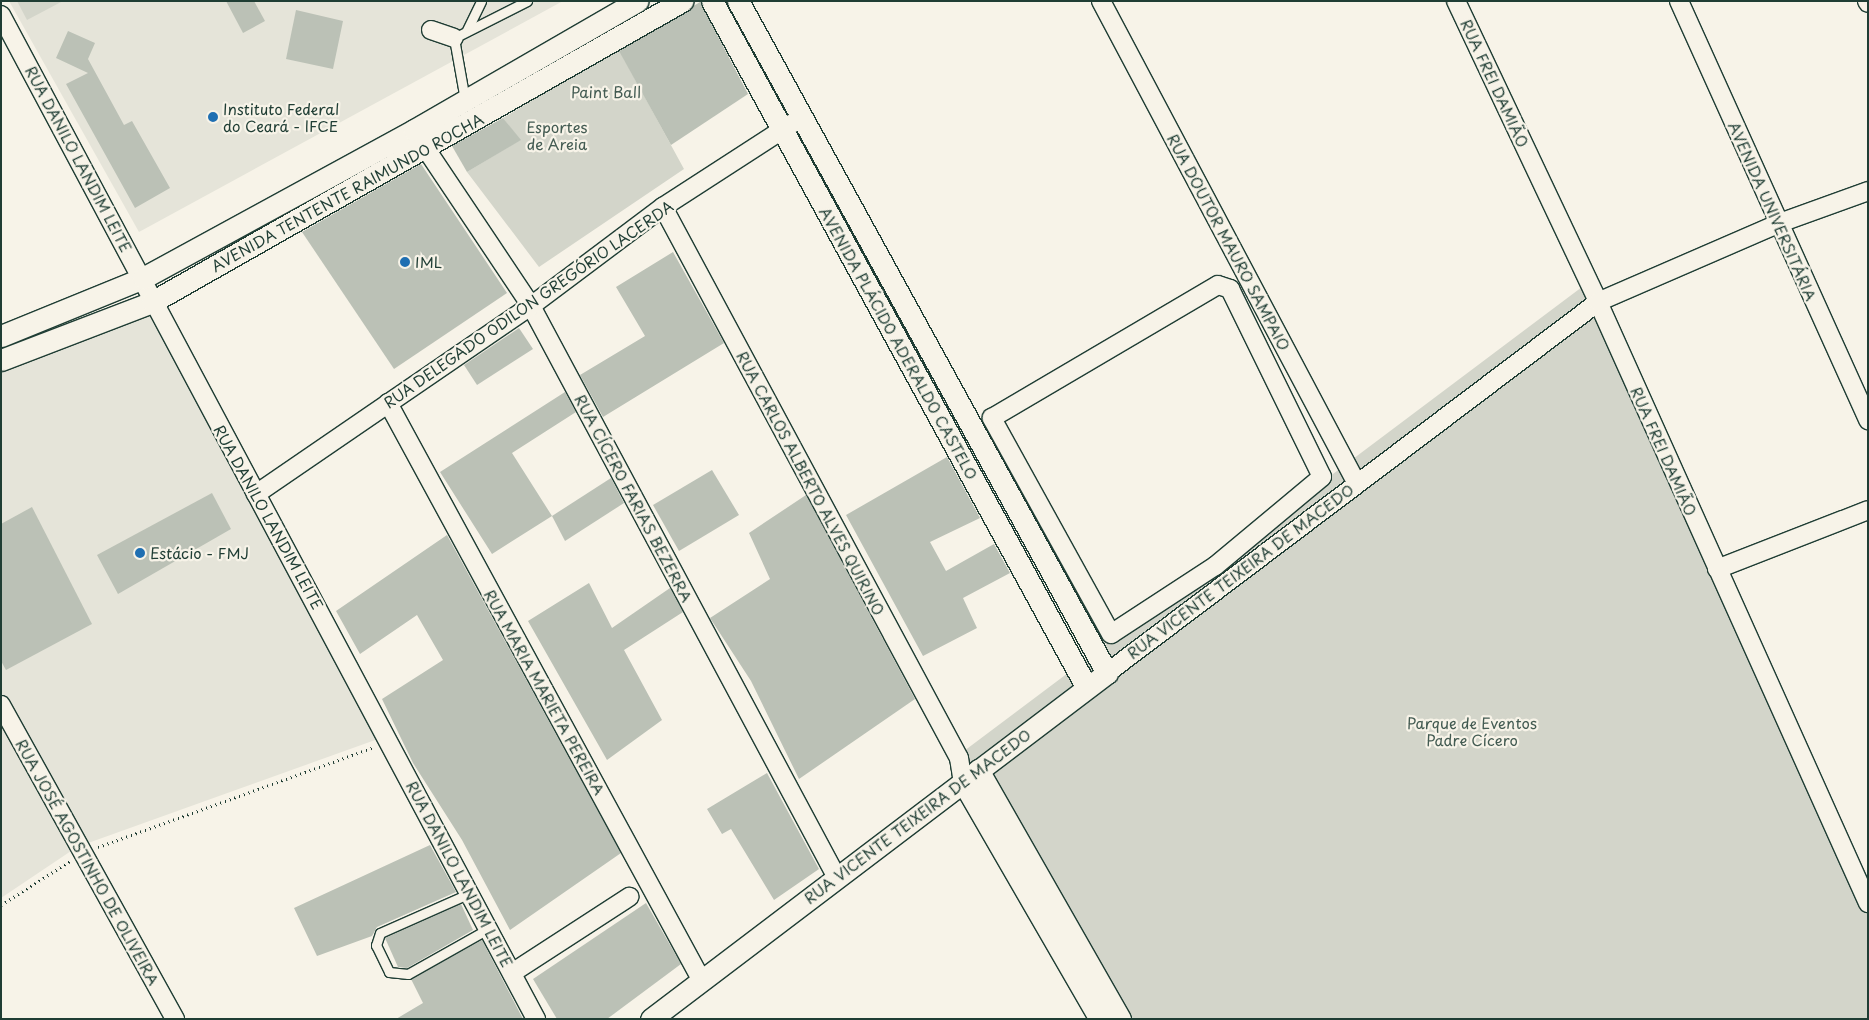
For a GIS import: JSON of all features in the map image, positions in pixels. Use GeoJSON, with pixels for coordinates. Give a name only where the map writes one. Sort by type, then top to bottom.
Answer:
{"type":"FeatureCollection","features":[{"type":"Feature","properties":{"kind":"street","name":"AVENIDA TENTENTE RAIMUNDO ROCHA"},"geometry":{"type":"LineString","coordinates":[[1,336],[142,278],[414,130],[636,1]]}},
{"type":"Feature","properties":{"kind":"street","name":"AVENIDA TENTENTE RAIMUNDO ROCHA"},"geometry":{"type":"LineString","coordinates":[[1,360],[152,302],[426,149],[682,1]]}},
{"type":"Feature","properties":{"kind":"street","name":"AVENIDA PLÁCIDO ADERALDO CASTELO"},"geometry":{"type":"LineString","coordinates":[[712,1],[1086,686]]}},
{"type":"Feature","properties":{"kind":"street","name":"AVENIDA PLÁCIDO ADERALDO CASTELO"},"geometry":{"type":"LineString","coordinates":[[738,1],[1107,673]]}},
{"type":"Feature","properties":{"kind":"street","name":"RUA DOUTOR MAURO SAMPAIO"},"geometry":{"type":"LineString","coordinates":[[1101,1],[1356,482]]}},
{"type":"Feature","properties":{"kind":"street","name":"RUA FREI DAMIÃO"},"geometry":{"type":"LineString","coordinates":[[1456,1],[1598,302],[1868,903]]}},
{"type":"Feature","properties":{"kind":"street","name":"AVENIDA UNIVERSITÁRIA"},"geometry":{"type":"LineString","coordinates":[[1679,1],[1868,420]]}},
{"type":"Feature","properties":{"kind":"street","name":"RUA DANILO LANDIM LEITE"},"geometry":{"type":"LineString","coordinates":[[1,15],[142,278],[152,302],[391,740],[468,894],[536,1019]]}},
{"type":"Feature","properties":{"kind":"street"},"geometry":{"type":"LineString","coordinates":[[431,30],[460,34]]}},
{"type":"Feature","properties":{"kind":"street","name":"RUA DELEGADO ODILON GREGÓRIO LACERDA"},"geometry":{"type":"LineString","coordinates":[[256,494],[531,306],[663,207],[802,118]]}},
{"type":"Feature","properties":{"kind":"street","name":"RUA CÍCERO FARIAS BEZERRA"},"geometry":{"type":"LineString","coordinates":[[414,130],[531,306],[836,876]]}},
{"type":"Feature","properties":{"kind":"street","name":"RUA VICENTE TEIXEIRA DE MACEDO"},"geometry":{"type":"LineString","coordinates":[[651,1019],[1086,686],[1107,673],[1227,583],[1356,482],[1598,302],[1778,224],[1868,192]]}},
{"type":"Feature","properties":{"kind":"street","name":"RUA CARLOS ALBERTO ALVES QUIRINO"},"geometry":{"type":"LineString","coordinates":[[663,207],[970,776]]}},
{"type":"Feature","properties":{"kind":"street"},"geometry":{"type":"LineString","coordinates":[[1225,285],[1323,472],[1215,566],[1111,634],[992,418],[1225,285]]}},
{"type":"Feature","properties":{"kind":"street","name":"RUA MARIA MARIETA PEREIRA"},"geometry":{"type":"LineString","coordinates":[[388,404],[702,981]]}},
{"type":"Feature","properties":{"kind":"street"},"geometry":{"type":"LineString","coordinates":[[954,443],[974,432]]}},
{"type":"Feature","properties":{"kind":"street"},"geometry":{"type":"LineString","coordinates":[[1717,569],[1868,510]]}},
{"type":"Feature","properties":{"kind":"street"},"geometry":{"type":"LineString","coordinates":[[1215,566],[1227,583]]}},
{"type":"Feature","properties":{"kind":"street","name":"RUA JOSÉ AGOSTINHO DE OLIVEIRA"},"geometry":{"type":"LineString","coordinates":[[1,705],[175,1019]]}},
{"type":"Feature","properties":{"kind":"street"},"geometry":{"type":"LineString","coordinates":[[970,776],[1100,1019]]}},
{"type":"Feature","properties":{"kind":"street"},"geometry":{"type":"LineString","coordinates":[[970,776],[1120,1019]]}},
{"type":"Feature","properties":{"kind":"street"},"geometry":{"type":"LineString","coordinates":[[512,973],[629,897]]}},
{"type":"Feature","properties":{"kind":"lane"},"geometry":{"type":"LineString","coordinates":[[466,100],[460,34],[481,1]]}},
{"type":"Feature","properties":{"kind":"lane"},"geometry":{"type":"LineString","coordinates":[[460,34],[527,1]]}},
{"type":"Feature","properties":{"kind":"lane"},"geometry":{"type":"LineString","coordinates":[[468,894],[380,933],[376,945],[389,972],[408,974],[488,929]]}},
{"type":"Feature","properties":{"kind":"path"},"geometry":{"type":"LineString","coordinates":[[1,905],[82,853],[391,740]]}},
{"type":"Feature","properties":{"kind":"shaded area","name":"Instituto Federal do Ceará - IFCE"},"geometry":{"type":"Polygon","coordinates":[[[9,1],[563,1],[139,232],[9,1]]]}},
{"type":"Feature","properties":{"kind":"shaded area","name":"Estácio - FMJ"},"geometry":{"type":"Polygon","coordinates":[[[148,311],[378,739],[77,847],[1,898],[1,368],[148,311]]]}},
{"type":"Feature","properties":{"kind":"green space"},"geometry":{"type":"Polygon","coordinates":[[[17,1],[63,1],[27,20],[17,1]]]}},
{"type":"Feature","properties":{"kind":"green space"},"geometry":{"type":"Polygon","coordinates":[[[618,48],[684,169],[539,267],[467,172],[520,140],[503,118],[618,48]]]}},
{"type":"Feature","properties":{"kind":"green space","name":"Parque de Eventos Padre Cícero"},"geometry":{"type":"Polygon","coordinates":[[[1590,281],[1868,902],[1868,1019],[1120,1019],[988,786],[960,754],[1590,281]]]}},
{"type":"Feature","properties":{"kind":"building"},"geometry":{"type":"Polygon","coordinates":[[[226,1],[254,1],[265,21],[243,33],[226,1]]]}},
{"type":"Feature","properties":{"kind":"building"},"geometry":{"type":"Polygon","coordinates":[[[700,2],[748,94],[671,145],[619,51],[700,2]]]}},
{"type":"Feature","properties":{"kind":"building"},"geometry":{"type":"Polygon","coordinates":[[[296,10],[343,21],[333,69],[286,59],[296,10]]]}},
{"type":"Feature","properties":{"kind":"building"},"geometry":{"type":"Polygon","coordinates":[[[68,31],[95,43],[88,59],[124,125],[132,121],[170,188],[135,208],[66,84],[88,73],[56,58],[68,31]]]}},
{"type":"Feature","properties":{"kind":"building"},"geometry":{"type":"Polygon","coordinates":[[[503,118],[521,140],[467,172],[452,146],[503,118]]]}},
{"type":"Feature","properties":{"kind":"building","name":"IML"},"geometry":{"type":"Polygon","coordinates":[[[421,164],[507,293],[394,369],[302,232],[421,164]]]}},
{"type":"Feature","properties":{"kind":"building"},"geometry":{"type":"Polygon","coordinates":[[[673,252],[724,343],[603,417],[580,375],[645,336],[616,287],[673,252]]]}},
{"type":"Feature","properties":{"kind":"building"},"geometry":{"type":"Polygon","coordinates":[[[519,328],[533,349],[477,385],[464,365],[519,328]]]}},
{"type":"Feature","properties":{"kind":"building"},"geometry":{"type":"Polygon","coordinates":[[[565,392],[576,412],[512,453],[552,516],[492,554],[440,472],[565,392]]]}},
{"type":"Feature","properties":{"kind":"building"},"geometry":{"type":"Polygon","coordinates":[[[947,457],[980,518],[930,542],[946,571],[994,544],[1010,573],[963,598],[977,628],[923,656],[846,515],[947,457]]]}},
{"type":"Feature","properties":{"kind":"building"},"geometry":{"type":"Polygon","coordinates":[[[712,470],[739,515],[679,551],[653,505],[712,470]]]}},
{"type":"Feature","properties":{"kind":"building"},"geometry":{"type":"Polygon","coordinates":[[[611,478],[624,503],[565,541],[552,516],[611,478]]]}},
{"type":"Feature","properties":{"kind":"building"},"geometry":{"type":"Polygon","coordinates":[[[212,493],[231,529],[118,594],[97,555],[212,493]]]}},
{"type":"Feature","properties":{"kind":"building"},"geometry":{"type":"Polygon","coordinates":[[[806,495],[915,699],[799,779],[751,681],[710,618],[770,579],[749,533],[806,495]]]}},
{"type":"Feature","properties":{"kind":"building"},"geometry":{"type":"Polygon","coordinates":[[[32,507],[92,624],[6,670],[1,661],[1,524],[32,507]]]}},
{"type":"Feature","properties":{"kind":"building"},"geometry":{"type":"Polygon","coordinates":[[[447,535],[621,853],[510,930],[462,840],[413,763],[382,699],[443,660],[417,615],[360,654],[336,611],[447,535]]]}},
{"type":"Feature","properties":{"kind":"building"},"geometry":{"type":"Polygon","coordinates":[[[589,583],[612,628],[670,588],[683,612],[624,650],[662,720],[607,760],[528,621],[589,583]]]}},
{"type":"Feature","properties":{"kind":"building"},"geometry":{"type":"Polygon","coordinates":[[[767,773],[819,869],[774,900],[731,829],[722,834],[707,809],[767,773]]]}},
{"type":"Feature","properties":{"kind":"building"},"geometry":{"type":"Polygon","coordinates":[[[430,845],[456,892],[377,927],[372,936],[317,956],[294,908],[430,845]]]}},
{"type":"Feature","properties":{"kind":"building"},"geometry":{"type":"Polygon","coordinates":[[[646,903],[681,964],[607,1019],[557,1019],[533,979],[646,903]]]}},
{"type":"Feature","properties":{"kind":"building"},"geometry":{"type":"Polygon","coordinates":[[[461,904],[473,930],[407,968],[398,967],[385,938],[461,904]]]}},
{"type":"Feature","properties":{"kind":"building"},"geometry":{"type":"Polygon","coordinates":[[[482,940],[523,1019],[396,1019],[423,1003],[411,979],[482,940]]]}},
{"type":"Feature","properties":{"kind":"place","name":"Instituto Federal do Ceará - IFCE"},"geometry":{"type":"Point","coordinates":[213,117]}},
{"type":"Feature","properties":{"kind":"place","name":"IML"},"geometry":{"type":"Point","coordinates":[405,262]}},
{"type":"Feature","properties":{"kind":"place","name":"Estácio - FMJ"},"geometry":{"type":"Point","coordinates":[140,553]}},
{"type":"Feature","properties":{"kind":"park label","name":"Paint Ball"},"geometry":{"type":"Point","coordinates":[606,92]}},
{"type":"Feature","properties":{"kind":"park label","name":"Esportes de Areia"},"geometry":{"type":"Point","coordinates":[557,134]}}]}
